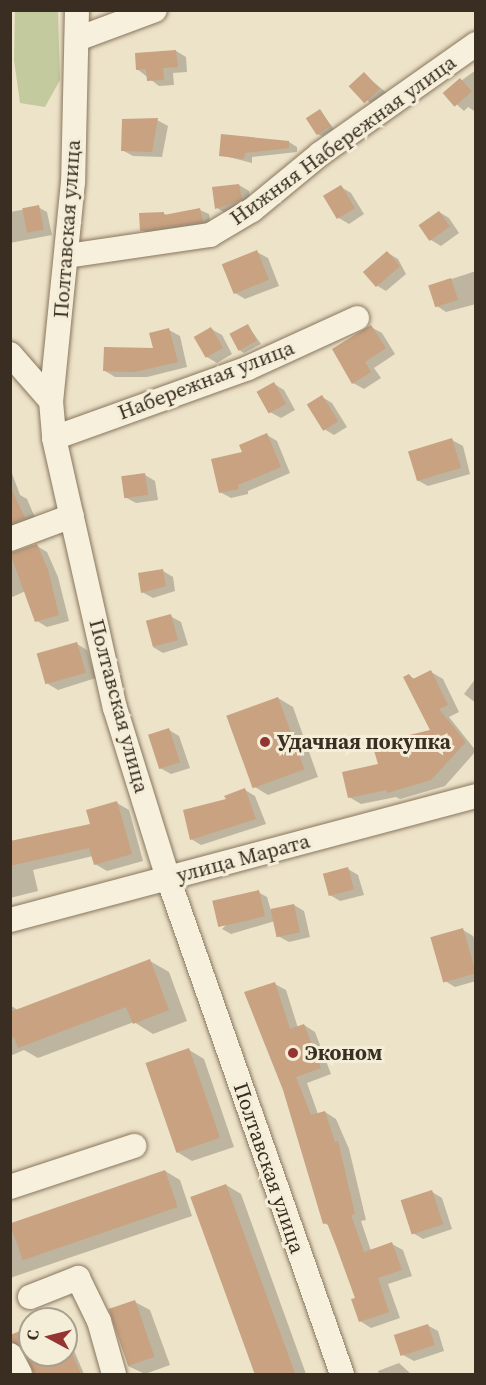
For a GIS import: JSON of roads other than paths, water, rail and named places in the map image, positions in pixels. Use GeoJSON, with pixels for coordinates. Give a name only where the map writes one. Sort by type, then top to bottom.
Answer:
{"type":"FeatureCollection","features":[{"type":"Feature","properties":{"kind":"street","name":"Полтавская улица"},"geometry":{"type":"LineString","coordinates":[[77,10],[67,256],[51,401],[54,438],[115,708],[168,878],[342,1374]]}},
{"type":"Feature","properties":{"kind":"street"},"geometry":{"type":"LineString","coordinates":[[76,39],[155,10]]}},
{"type":"Feature","properties":{"kind":"street","name":"Нижняя Набережная улица"},"geometry":{"type":"LineString","coordinates":[[67,256],[210,235],[252,210],[320,154],[476,44]]}},
{"type":"Feature","properties":{"kind":"street","name":"Набережная улица"},"geometry":{"type":"LineString","coordinates":[[54,438],[248,368],[357,318]]}},
{"type":"Feature","properties":{"kind":"street"},"geometry":{"type":"LineString","coordinates":[[10,354],[51,401]]}},
{"type":"Feature","properties":{"kind":"street"},"geometry":{"type":"LineString","coordinates":[[10,539],[72,516]]}},
{"type":"Feature","properties":{"kind":"street","name":"улица Марата"},"geometry":{"type":"LineString","coordinates":[[10,920],[476,796]]}},
{"type":"Feature","properties":{"kind":"street"},"geometry":{"type":"LineString","coordinates":[[10,1187],[134,1146]]}},
{"type":"Feature","properties":{"kind":"street"},"geometry":{"type":"LineString","coordinates":[[30,1297],[78,1278],[99,1321],[114,1374]]}},
{"type":"Feature","properties":{"kind":"street"},"geometry":{"type":"LineString","coordinates":[[10,1355],[20,1374]]}},
{"type":"Feature","properties":{"kind":"place","name":"Удачная покупка"},"geometry":{"type":"Point","coordinates":[265,742]}},
{"type":"Feature","properties":{"kind":"place","name":"Эконом"},"geometry":{"type":"Point","coordinates":[293,1053]}}]}
